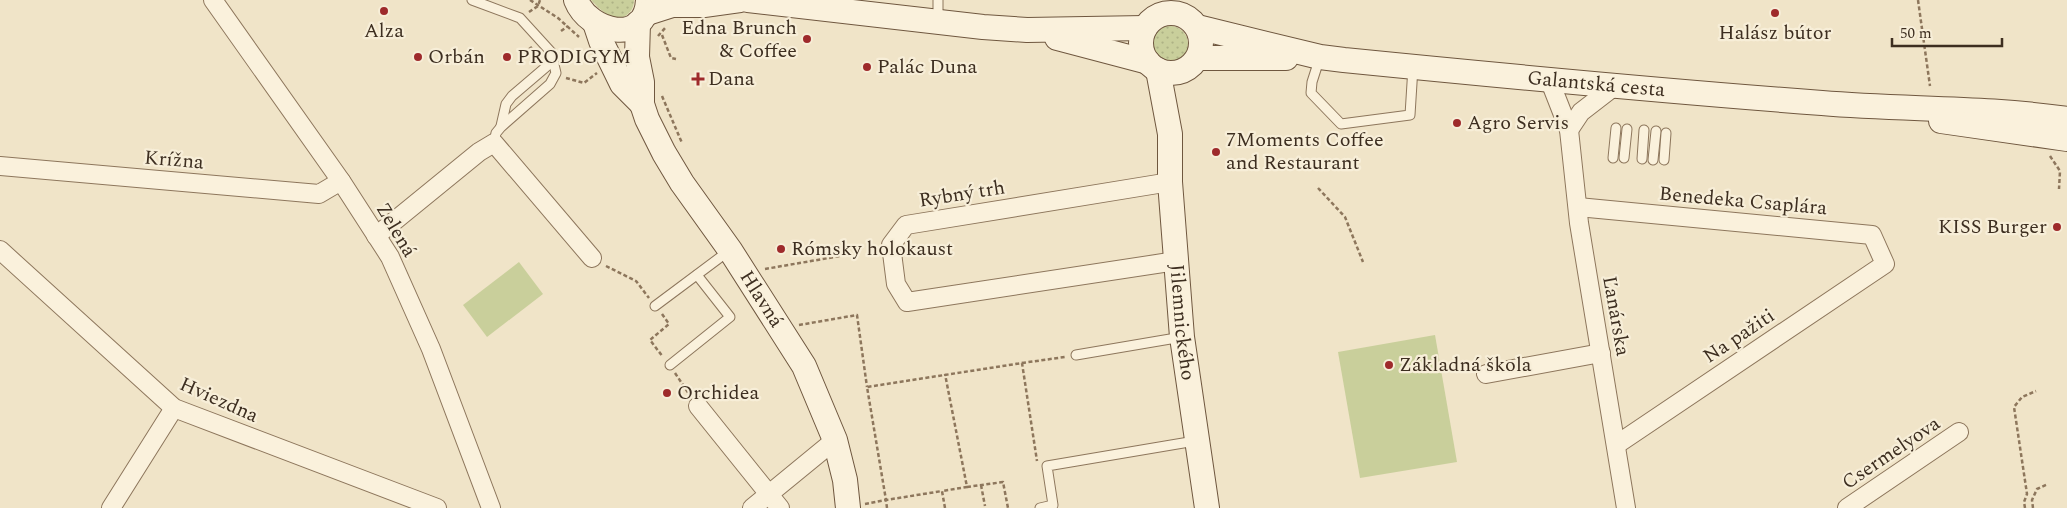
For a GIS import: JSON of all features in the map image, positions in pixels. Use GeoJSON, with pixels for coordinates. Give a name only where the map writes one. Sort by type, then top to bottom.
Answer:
{"type":"FeatureCollection","features":[{"type":"Feature","properties":{"kind":"main road"},"geometry":{"type":"LineString","coordinates":[[578,16],[605,29],[619,30],[630,28],[644,12],[672,5],[704,5],[740,0]]}},
{"type":"Feature","properties":{"kind":"main road"},"geometry":{"type":"LineString","coordinates":[[748,0],[938,10],[1027,30],[1153,66],[1170,73],[1192,64],[1201,42],[1187,15],[1170,13],[1027,30]]}},
{"type":"Feature","properties":{"kind":"main road"},"geometry":{"type":"LineString","coordinates":[[642,104],[642,82],[637,57],[644,12]]}},
{"type":"Feature","properties":{"kind":"main road"},"geometry":{"type":"LineString","coordinates":[[1153,66],[1141,46],[1142,38],[1154,15]]}},
{"type":"Feature","properties":{"kind":"main road","name":"Galantská cesta"},"geometry":{"type":"LineString","coordinates":[[1187,15],[1320,57]]}},
{"type":"Feature","properties":{"kind":"main road"},"geometry":{"type":"LineString","coordinates":[[578,16],[602,41],[622,84],[642,104]]}},
{"type":"Feature","properties":{"kind":"main road","name":"Galantská cesta"},"geometry":{"type":"LineString","coordinates":[[1192,64],[1320,57],[1413,67],[1874,107],[1961,109],[2067,119]]}},
{"type":"Feature","properties":{"kind":"main road","name":"Jilemnického"},"geometry":{"type":"LineString","coordinates":[[1192,64],[1178,90],[1170,134],[1170,182],[1182,337],[1206,508]]}},
{"type":"Feature","properties":{"kind":"main road","name":"Jilemnického"},"geometry":{"type":"LineString","coordinates":[[1153,66],[1170,134]]}},
{"type":"Feature","properties":{"kind":"main road","name":"Hlavná"},"geometry":{"type":"LineString","coordinates":[[642,104],[664,153],[682,183],[730,250],[804,366],[835,440],[845,480],[856,506]]}},
{"type":"Feature","properties":{"kind":"main road","name":"Galantská cesta"},"geometry":{"type":"LineString","coordinates":[[1874,107],[1966,125],[2067,139]]}},
{"type":"Feature","properties":{"kind":"street","name":"Zelená"},"geometry":{"type":"LineString","coordinates":[[213,0],[341,181],[390,257],[431,349],[491,508]]}},
{"type":"Feature","properties":{"kind":"street","name":"Ľanárska"},"geometry":{"type":"LineString","coordinates":[[1549,79],[1569,130],[1579,223],[1626,508]]}},
{"type":"Feature","properties":{"kind":"street"},"geometry":{"type":"LineString","coordinates":[[1569,130],[1581,112],[1616,85]]}},
{"type":"Feature","properties":{"kind":"street"},"geometry":{"type":"LineString","coordinates":[[376,236],[498,135],[592,258]]}},
{"type":"Feature","properties":{"kind":"street","name":"Krížna"},"geometry":{"type":"LineString","coordinates":[[0,166],[319,194],[341,181]]}},
{"type":"Feature","properties":{"kind":"street","name":"Rybný trh"},"geometry":{"type":"LineString","coordinates":[[1170,182],[906,225],[891,245],[896,284],[907,302],[1176,261]]}},
{"type":"Feature","properties":{"kind":"street","name":"Benedeka Csaplára"},"geometry":{"type":"LineString","coordinates":[[1578,207],[1872,235],[1885,264]]}},
{"type":"Feature","properties":{"kind":"street","name":"Hviezdna"},"geometry":{"type":"LineString","coordinates":[[0,250],[174,408],[437,508]]}},
{"type":"Feature","properties":{"kind":"street","name":"Na pažiti"},"geometry":{"type":"LineString","coordinates":[[1616,445],[1885,264]]}},
{"type":"Feature","properties":{"kind":"street"},"geometry":{"type":"LineString","coordinates":[[1486,374],[1601,353]]}},
{"type":"Feature","properties":{"kind":"street"},"geometry":{"type":"LineString","coordinates":[[698,406],[780,508]]}},
{"type":"Feature","properties":{"kind":"street"},"geometry":{"type":"LineString","coordinates":[[111,508],[174,408]]}},
{"type":"Feature","properties":{"kind":"street","name":"Csermelyova"},"geometry":{"type":"LineString","coordinates":[[1847,508],[1959,432]]}},
{"type":"Feature","properties":{"kind":"street"},"geometry":{"type":"LineString","coordinates":[[752,508],[835,440]]}},
{"type":"Feature","properties":{"kind":"lane"},"geometry":{"type":"LineString","coordinates":[[472,0],[520,18],[551,52],[556,73],[550,84],[498,135]]}},
{"type":"Feature","properties":{"kind":"lane"},"geometry":{"type":"LineString","coordinates":[[1320,57],[1312,82],[1312,93],[1341,124],[1410,115],[1413,67]]}},
{"type":"Feature","properties":{"kind":"lane"},"geometry":{"type":"LineString","coordinates":[[498,135],[506,104],[512,96],[553,61]]}},
{"type":"Feature","properties":{"kind":"lane"},"geometry":{"type":"LineString","coordinates":[[1613,158],[1616,128]]}},
{"type":"Feature","properties":{"kind":"lane"},"geometry":{"type":"LineString","coordinates":[[1624,158],[1627,129]]}},
{"type":"Feature","properties":{"kind":"lane"},"geometry":{"type":"LineString","coordinates":[[1642,159],[1644,130]]}},
{"type":"Feature","properties":{"kind":"lane"},"geometry":{"type":"LineString","coordinates":[[1653,160],[1656,132]]}},
{"type":"Feature","properties":{"kind":"lane"},"geometry":{"type":"LineString","coordinates":[[1664,160],[1666,133]]}},
{"type":"Feature","properties":{"kind":"lane"},"geometry":{"type":"LineString","coordinates":[[655,306],[730,250]]}},
{"type":"Feature","properties":{"kind":"lane"},"geometry":{"type":"LineString","coordinates":[[670,365],[730,317],[697,275]]}},
{"type":"Feature","properties":{"kind":"lane"},"geometry":{"type":"LineString","coordinates":[[1076,355],[1182,337]]}},
{"type":"Feature","properties":{"kind":"lane"},"geometry":{"type":"LineString","coordinates":[[1040,508],[1054,505],[1047,466],[1196,441]]}},
{"type":"Feature","properties":{"kind":"path"},"geometry":{"type":"LineString","coordinates":[[530,0],[558,18],[578,16]]}},
{"type":"Feature","properties":{"kind":"path"},"geometry":{"type":"LineString","coordinates":[[538,6],[540,0]]}},
{"type":"Feature","properties":{"kind":"path"},"geometry":{"type":"LineString","coordinates":[[1918,0],[1930,86]]}},
{"type":"Feature","properties":{"kind":"path"},"geometry":{"type":"LineString","coordinates":[[561,31],[578,16]]}},
{"type":"Feature","properties":{"kind":"path"},"geometry":{"type":"LineString","coordinates":[[662,35],[671,58],[676,60]]}},
{"type":"Feature","properties":{"kind":"path"},"geometry":{"type":"LineString","coordinates":[[556,73],[567,79],[584,83],[600,70]]}},
{"type":"Feature","properties":{"kind":"path"},"geometry":{"type":"LineString","coordinates":[[2046,151],[2060,171],[2059,189]]}},
{"type":"Feature","properties":{"kind":"path"},"geometry":{"type":"LineString","coordinates":[[1318,188],[1345,217],[1363,262]]}},
{"type":"Feature","properties":{"kind":"path"},"geometry":{"type":"LineString","coordinates":[[765,269],[846,255]]}},
{"type":"Feature","properties":{"kind":"path"},"geometry":{"type":"LineString","coordinates":[[592,258],[636,281],[669,324],[650,340],[698,406]]}},
{"type":"Feature","properties":{"kind":"path"},"geometry":{"type":"LineString","coordinates":[[796,325],[857,315],[887,508]]}},
{"type":"Feature","properties":{"kind":"path"},"geometry":{"type":"LineString","coordinates":[[867,386],[1076,355]]}},
{"type":"Feature","properties":{"kind":"path"},"geometry":{"type":"LineString","coordinates":[[1022,363],[1038,468],[1047,466]]}},
{"type":"Feature","properties":{"kind":"path"},"geometry":{"type":"LineString","coordinates":[[946,374],[967,487]]}},
{"type":"Feature","properties":{"kind":"path"},"geometry":{"type":"LineString","coordinates":[[2025,508],[2024,502],[2027,494],[2014,407],[2022,397],[2036,392]]}},
{"type":"Feature","properties":{"kind":"path"},"geometry":{"type":"LineString","coordinates":[[856,506],[1003,482],[1008,508]]}},
{"type":"Feature","properties":{"kind":"path"},"geometry":{"type":"LineString","coordinates":[[2033,508],[2032,500],[2037,489],[2048,484]]}},
{"type":"Feature","properties":{"kind":"path"},"geometry":{"type":"LineString","coordinates":[[981,485],[985,506]]}},
{"type":"Feature","properties":{"kind":"path"},"geometry":{"type":"LineString","coordinates":[[942,491],[945,508]]}},
{"type":"Feature","properties":{"kind":"green space"},"geometry":{"type":"Polygon","coordinates":[[[591,0],[634,0],[632,9],[628,14],[618,18],[608,15],[591,0]]]}},
{"type":"Feature","properties":{"kind":"green space"},"geometry":{"type":"Polygon","coordinates":[[[1170,26],[1182,32],[1188,44],[1182,56],[1170,62],[1158,56],[1152,44],[1158,32],[1170,26]]]}},
{"type":"Feature","properties":{"kind":"green space"},"geometry":{"type":"Polygon","coordinates":[[[519,262],[543,294],[487,337],[463,305],[519,262]]]}},
{"type":"Feature","properties":{"kind":"green space"},"geometry":{"type":"Polygon","coordinates":[[[1435,335],[1457,462],[1360,478],[1338,352],[1435,335]]]}},
{"type":"Feature","properties":{"kind":"place","name":"Alza"},"geometry":{"type":"Point","coordinates":[384,11]}},
{"type":"Feature","properties":{"kind":"place","name":"Halász bútor"},"geometry":{"type":"Point","coordinates":[1775,13]}},
{"type":"Feature","properties":{"kind":"place","name":"Edna Brunch & Coffee"},"geometry":{"type":"Point","coordinates":[807,39]}},
{"type":"Feature","properties":{"kind":"place","name":"Orbán"},"geometry":{"type":"Point","coordinates":[418,57]}},
{"type":"Feature","properties":{"kind":"place","name":"PRODIGYM"},"geometry":{"type":"Point","coordinates":[507,57]}},
{"type":"Feature","properties":{"kind":"place","name":"Palác Duna"},"geometry":{"type":"Point","coordinates":[867,67]}},
{"type":"Feature","properties":{"kind":"place","name":"Dana"},"geometry":{"type":"Point","coordinates":[698,79]}},
{"type":"Feature","properties":{"kind":"place","name":"Agro Servis"},"geometry":{"type":"Point","coordinates":[1457,123]}},
{"type":"Feature","properties":{"kind":"place","name":"7Moments Coffee and Restaurant"},"geometry":{"type":"Point","coordinates":[1216,152]}},
{"type":"Feature","properties":{"kind":"place","name":"KISS Burger"},"geometry":{"type":"Point","coordinates":[2057,227]}},
{"type":"Feature","properties":{"kind":"place","name":"Rómsky holokaust"},"geometry":{"type":"Point","coordinates":[781,249]}},
{"type":"Feature","properties":{"kind":"place","name":"Základná škola"},"geometry":{"type":"Point","coordinates":[1389,365]}},
{"type":"Feature","properties":{"kind":"place","name":"Orchidea"},"geometry":{"type":"Point","coordinates":[667,393]}}]}
